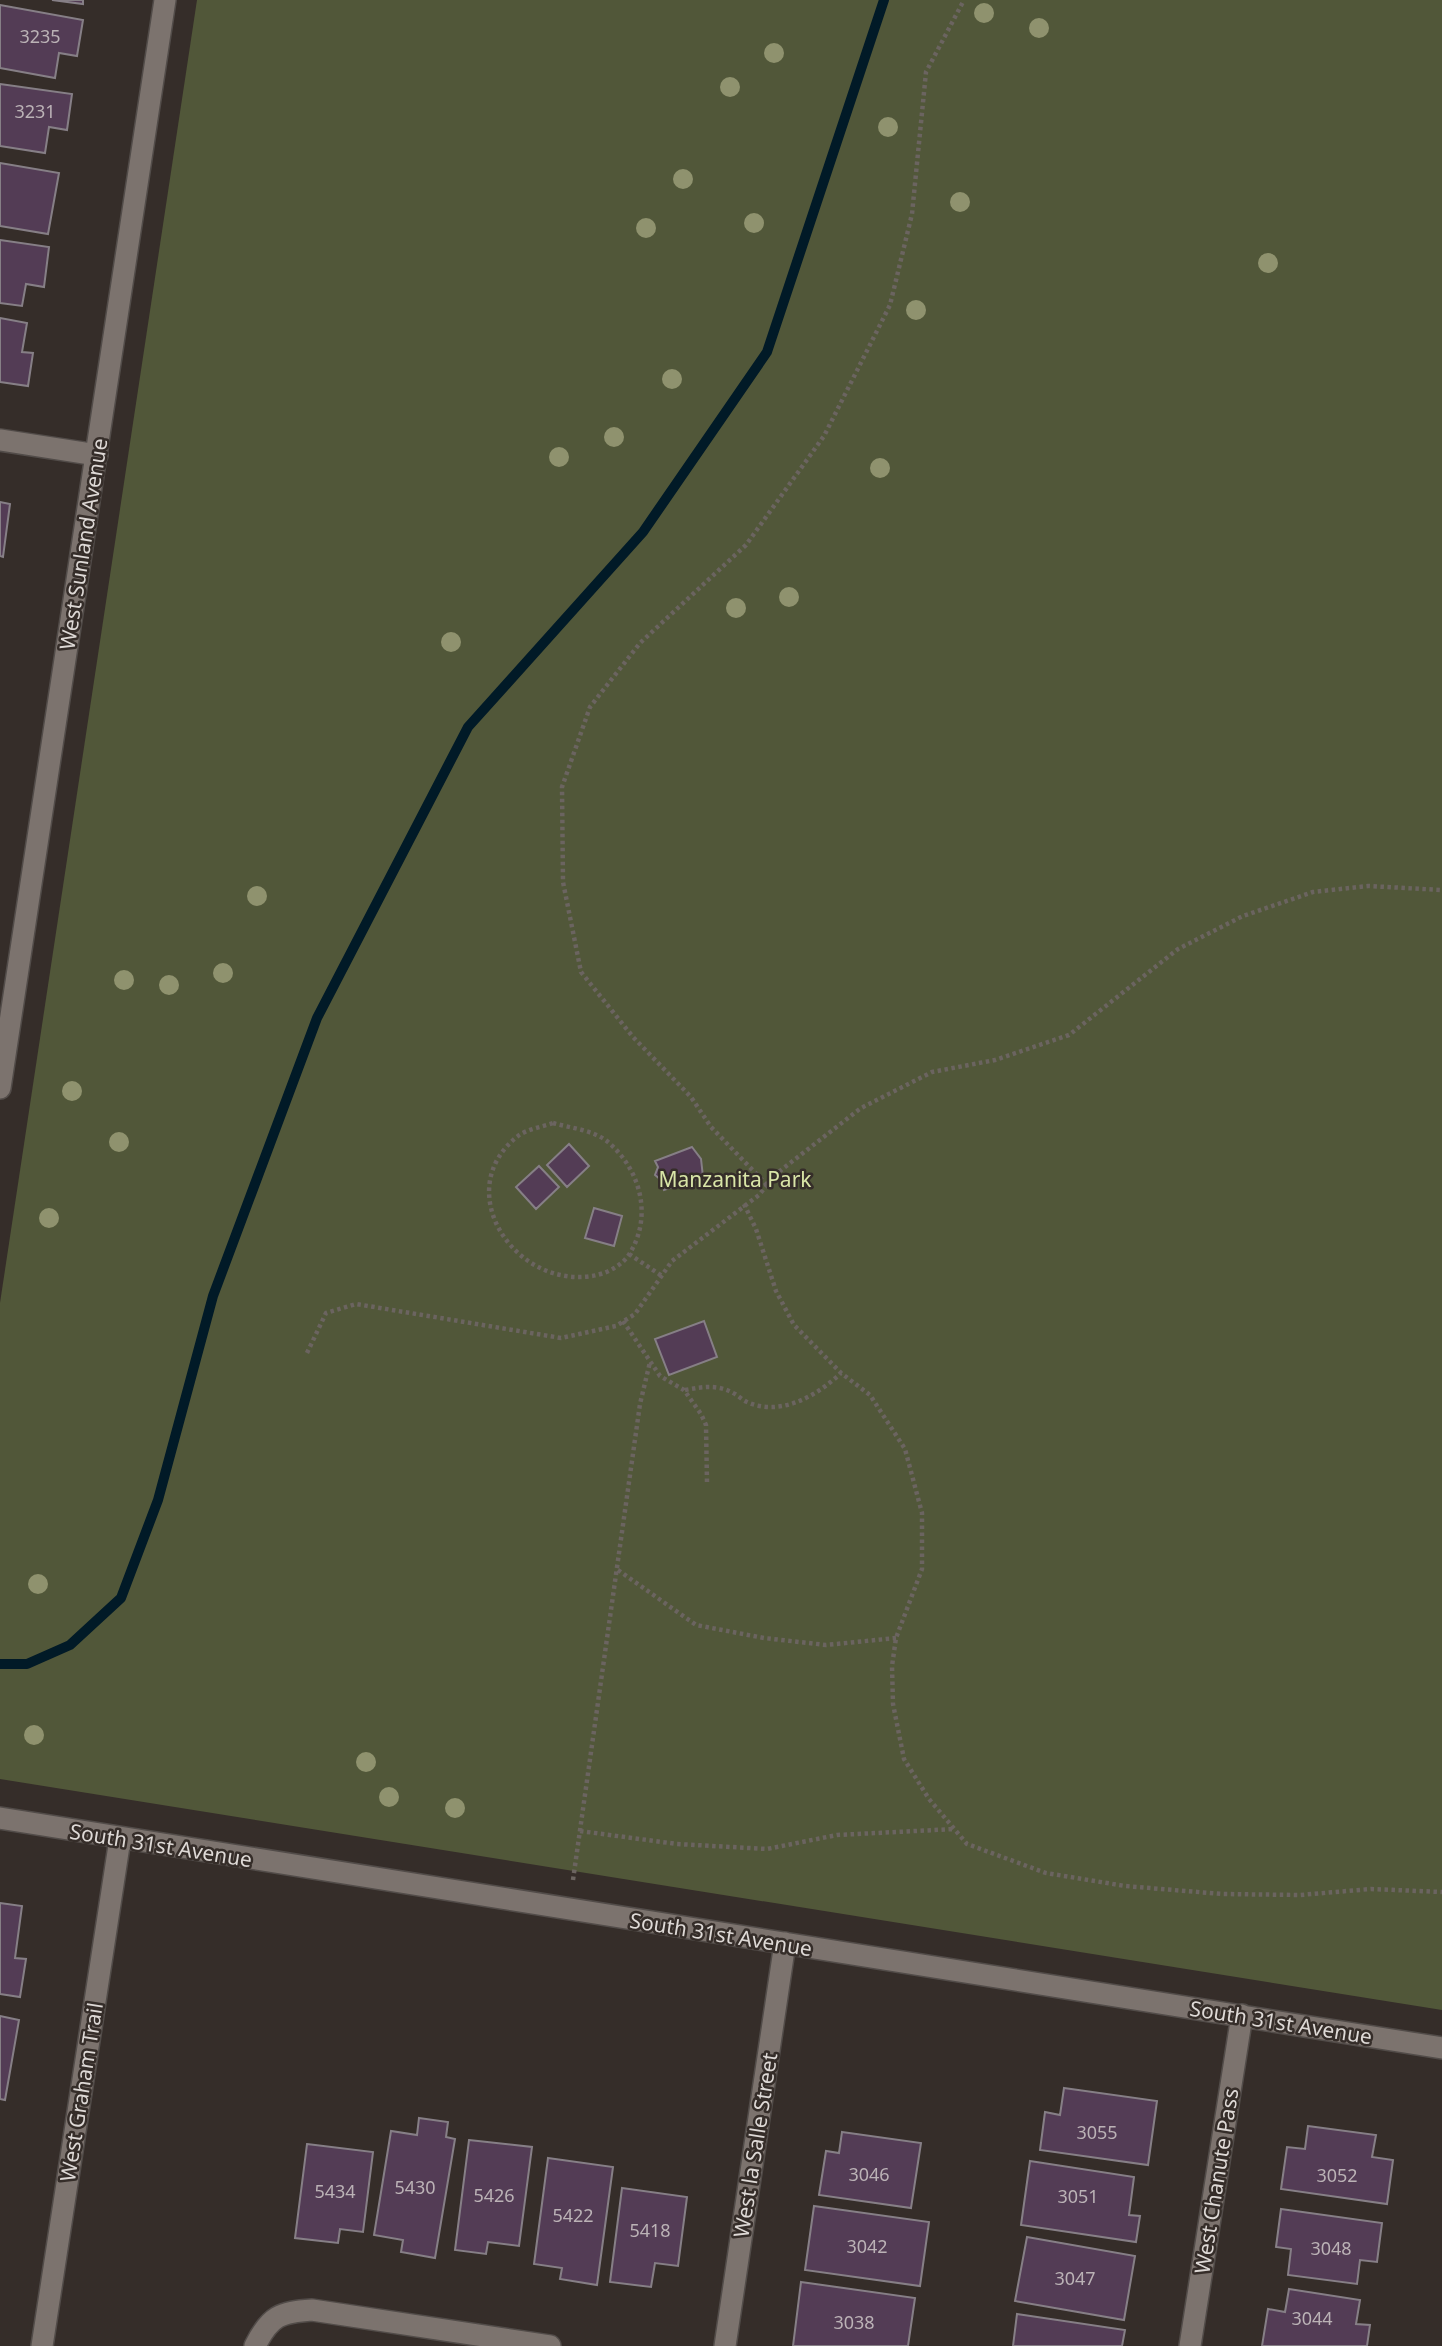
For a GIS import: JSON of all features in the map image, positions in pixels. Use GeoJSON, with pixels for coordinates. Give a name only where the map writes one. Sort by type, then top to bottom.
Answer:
{"type":"FeatureCollection","features":[{"type":"Feature","properties":{"kind":"street","name":"West Sunland Avenue"},"geometry":{"type":"LineString","coordinates":[[0,1088],[165,0]]}},
{"type":"Feature","properties":{"kind":"street"},"geometry":{"type":"LineString","coordinates":[[0,440],[97,455]]}},
{"type":"Feature","properties":{"kind":"street","name":"South 31st Avenue"},"geometry":{"type":"LineString","coordinates":[[0,1818],[1442,2048]]}},
{"type":"Feature","properties":{"kind":"street","name":"West Graham Trail"},"geometry":{"type":"LineString","coordinates":[[42,2346],[120,1839]]}},
{"type":"Feature","properties":{"kind":"street","name":"West la Salle Street"},"geometry":{"type":"LineString","coordinates":[[725,2346],[785,1943]]}},
{"type":"Feature","properties":{"kind":"street","name":"West Chanute Pass"},"geometry":{"type":"LineString","coordinates":[[1190,2346],[1242,2015]]}},
{"type":"Feature","properties":{"kind":"street"},"geometry":{"type":"LineString","coordinates":[[255,2346],[263,2331],[279,2314],[312,2310],[550,2346]]}},
{"type":"Feature","properties":{"kind":"path"},"geometry":{"type":"LineString","coordinates":[[767,1185],[711,1127],[691,1097],[633,1037],[581,972],[563,882],[562,787],[590,707],[640,643],[746,545],[798,475],[830,424],[890,305],[912,214],[926,72],[964,0]]}},
{"type":"Feature","properties":{"kind":"path"},"geometry":{"type":"LineString","coordinates":[[307,1353],[326,1313],[356,1304],[561,1338],[623,1321],[635,1314],[672,1261],[759,1195],[776,1174],[861,1108],[932,1072],[995,1059],[1069,1035],[1178,949],[1243,916],[1313,892],[1368,886],[1442,890]]}},
{"type":"Feature","properties":{"kind":"path"},"geometry":{"type":"LineString","coordinates":[[553,1123],[585,1131],[608,1142],[629,1168],[642,1197],[643,1216],[637,1242],[629,1254],[623,1262],[602,1275],[573,1279],[555,1276],[524,1261],[500,1231],[488,1201],[494,1161],[520,1134],[553,1123]]}},
{"type":"Feature","properties":{"kind":"path"},"geometry":{"type":"LineString","coordinates":[[744,1204],[756,1228],[776,1291],[794,1325],[841,1373],[870,1395],[905,1449],[922,1513],[922,1569],[896,1638],[892,1666],[893,1704],[904,1759],[929,1799],[967,1844],[1046,1873],[1125,1886],[1222,1894],[1300,1895],[1371,1889],[1442,1892]]}},
{"type":"Feature","properties":{"kind":"path"},"geometry":{"type":"LineString","coordinates":[[629,1254],[662,1276]]}},
{"type":"Feature","properties":{"kind":"path"},"geometry":{"type":"LineString","coordinates":[[623,1321],[660,1376],[684,1390],[706,1425],[707,1483]]}},
{"type":"Feature","properties":{"kind":"path"},"geometry":{"type":"LineString","coordinates":[[568,1910],[640,1404],[650,1362]]}},
{"type":"Feature","properties":{"kind":"path"},"geometry":{"type":"LineString","coordinates":[[684,1390],[712,1386],[732,1392],[747,1402],[778,1407],[803,1400],[828,1385],[841,1373]]}},
{"type":"Feature","properties":{"kind":"path"},"geometry":{"type":"LineString","coordinates":[[618,1570],[696,1625],[764,1638],[826,1645],[896,1638]]}},
{"type":"Feature","properties":{"kind":"path"},"geometry":{"type":"LineString","coordinates":[[580,1831],[677,1844],[767,1849],[837,1835],[955,1829]]}},
{"type":"Feature","properties":{"kind":"green space","name":"Manzanita Park"},"geometry":{"type":"Polygon","coordinates":[[[197,0],[1442,0],[1442,2010],[0,1779],[0,1303],[197,0]]]}},
{"type":"Feature","properties":{"kind":"building"},"geometry":{"type":"Polygon","coordinates":[[[52,0],[83,0],[83,4],[52,0]]]}},
{"type":"Feature","properties":{"kind":"building"},"geometry":{"type":"Polygon","coordinates":[[[0,5],[83,20],[77,56],[59,53],[55,78],[0,68],[0,5]]]}},
{"type":"Feature","properties":{"kind":"building"},"geometry":{"type":"Polygon","coordinates":[[[0,84],[72,94],[67,130],[49,127],[45,153],[0,146],[0,84]]]}},
{"type":"Feature","properties":{"kind":"building"},"geometry":{"type":"Polygon","coordinates":[[[0,163],[59,173],[48,234],[0,226],[0,163]]]}},
{"type":"Feature","properties":{"kind":"building"},"geometry":{"type":"Polygon","coordinates":[[[0,240],[49,247],[44,287],[26,284],[22,306],[0,303],[0,240]]]}},
{"type":"Feature","properties":{"kind":"building"},"geometry":{"type":"Polygon","coordinates":[[[0,318],[27,323],[22,352],[33,353],[28,386],[0,382],[0,318]]]}},
{"type":"Feature","properties":{"kind":"building"},"geometry":{"type":"Polygon","coordinates":[[[0,502],[10,504],[3,557],[0,556],[0,502]]]}},
{"type":"Feature","properties":{"kind":"building"},"geometry":{"type":"Polygon","coordinates":[[[569,1144],[589,1166],[567,1187],[547,1165],[569,1144]]]}},
{"type":"Feature","properties":{"kind":"building"},"geometry":{"type":"Polygon","coordinates":[[[692,1147],[701,1159],[703,1177],[664,1190],[661,1180],[655,1175],[658,1167],[655,1161],[692,1147]]]}},
{"type":"Feature","properties":{"kind":"building"},"geometry":{"type":"Polygon","coordinates":[[[539,1166],[559,1187],[536,1209],[516,1187],[539,1166]]]}},
{"type":"Feature","properties":{"kind":"building"},"geometry":{"type":"Polygon","coordinates":[[[594,1208],[622,1216],[614,1246],[585,1238],[594,1208]]]}},
{"type":"Feature","properties":{"kind":"building"},"geometry":{"type":"Polygon","coordinates":[[[704,1321],[717,1357],[669,1375],[655,1339],[704,1321]]]}},
{"type":"Feature","properties":{"kind":"building"},"geometry":{"type":"Polygon","coordinates":[[[0,1903],[22,1906],[15,1958],[26,1959],[20,1997],[0,1994],[0,1903]]]}},
{"type":"Feature","properties":{"kind":"building"},"geometry":{"type":"Polygon","coordinates":[[[0,2016],[19,2020],[5,2100],[0,2099],[0,2016]]]}},
{"type":"Feature","properties":{"kind":"building"},"geometry":{"type":"Polygon","coordinates":[[[1064,2088],[1157,2101],[1148,2165],[1040,2150],[1045,2112],[1060,2115],[1064,2088]]]}},
{"type":"Feature","properties":{"kind":"building"},"geometry":{"type":"Polygon","coordinates":[[[419,2118],[448,2122],[446,2137],[455,2139],[435,2258],[401,2252],[403,2240],[374,2235],[391,2131],[417,2135],[419,2118]]]}},
{"type":"Feature","properties":{"kind":"building"},"geometry":{"type":"Polygon","coordinates":[[[1308,2126],[1376,2135],[1372,2157],[1393,2160],[1387,2204],[1281,2189],[1287,2147],[1305,2149],[1308,2126]]]}},
{"type":"Feature","properties":{"kind":"building"},"geometry":{"type":"Polygon","coordinates":[[[842,2132],[921,2143],[911,2208],[819,2195],[826,2151],[839,2153],[842,2132]]]}},
{"type":"Feature","properties":{"kind":"building"},"geometry":{"type":"Polygon","coordinates":[[[469,2140],[532,2147],[519,2246],[488,2242],[486,2254],[455,2250],[469,2140]]]}},
{"type":"Feature","properties":{"kind":"building"},"geometry":{"type":"Polygon","coordinates":[[[307,2144],[373,2152],[363,2232],[340,2229],[338,2243],[295,2238],[307,2144]]]}},
{"type":"Feature","properties":{"kind":"building"},"geometry":{"type":"Polygon","coordinates":[[[548,2158],[613,2167],[597,2285],[560,2279],[562,2268],[534,2264],[548,2158]]]}},
{"type":"Feature","properties":{"kind":"building"},"geometry":{"type":"Polygon","coordinates":[[[1030,2161],[1134,2177],[1129,2215],[1140,2216],[1136,2242],[1021,2225],[1030,2161]]]}},
{"type":"Feature","properties":{"kind":"building"},"geometry":{"type":"Polygon","coordinates":[[[622,2188],[687,2197],[678,2266],[655,2263],[651,2287],[610,2282],[622,2188]]]}},
{"type":"Feature","properties":{"kind":"building"},"geometry":{"type":"Polygon","coordinates":[[[814,2206],[929,2222],[920,2286],[805,2270],[814,2206]]]}},
{"type":"Feature","properties":{"kind":"building"},"geometry":{"type":"Polygon","coordinates":[[[1281,2209],[1382,2223],[1377,2262],[1360,2260],[1357,2284],[1288,2275],[1291,2249],[1276,2247],[1281,2209]]]}},
{"type":"Feature","properties":{"kind":"building"},"geometry":{"type":"Polygon","coordinates":[[[1027,2237],[1135,2256],[1124,2320],[1015,2301],[1027,2237]]]}},
{"type":"Feature","properties":{"kind":"building"},"geometry":{"type":"Polygon","coordinates":[[[801,2282],[915,2298],[908,2346],[793,2346],[801,2282]]]}},
{"type":"Feature","properties":{"kind":"building"},"geometry":{"type":"Polygon","coordinates":[[[1289,2289],[1360,2300],[1356,2324],[1370,2325],[1367,2346],[1262,2346],[1268,2309],[1285,2312],[1289,2289]]]}},
{"type":"Feature","properties":{"kind":"building"},"geometry":{"type":"Polygon","coordinates":[[[1017,2314],[1125,2330],[1122,2346],[1013,2346],[1017,2314]]]}},
{"type":"Feature","properties":{"kind":"waterway"},"geometry":{"type":"LineString","coordinates":[[0,1664],[27,1664],[70,1645],[121,1598],[158,1500],[213,1296],[317,1018],[468,727],[643,532],[767,352],[884,0]]}}]}
